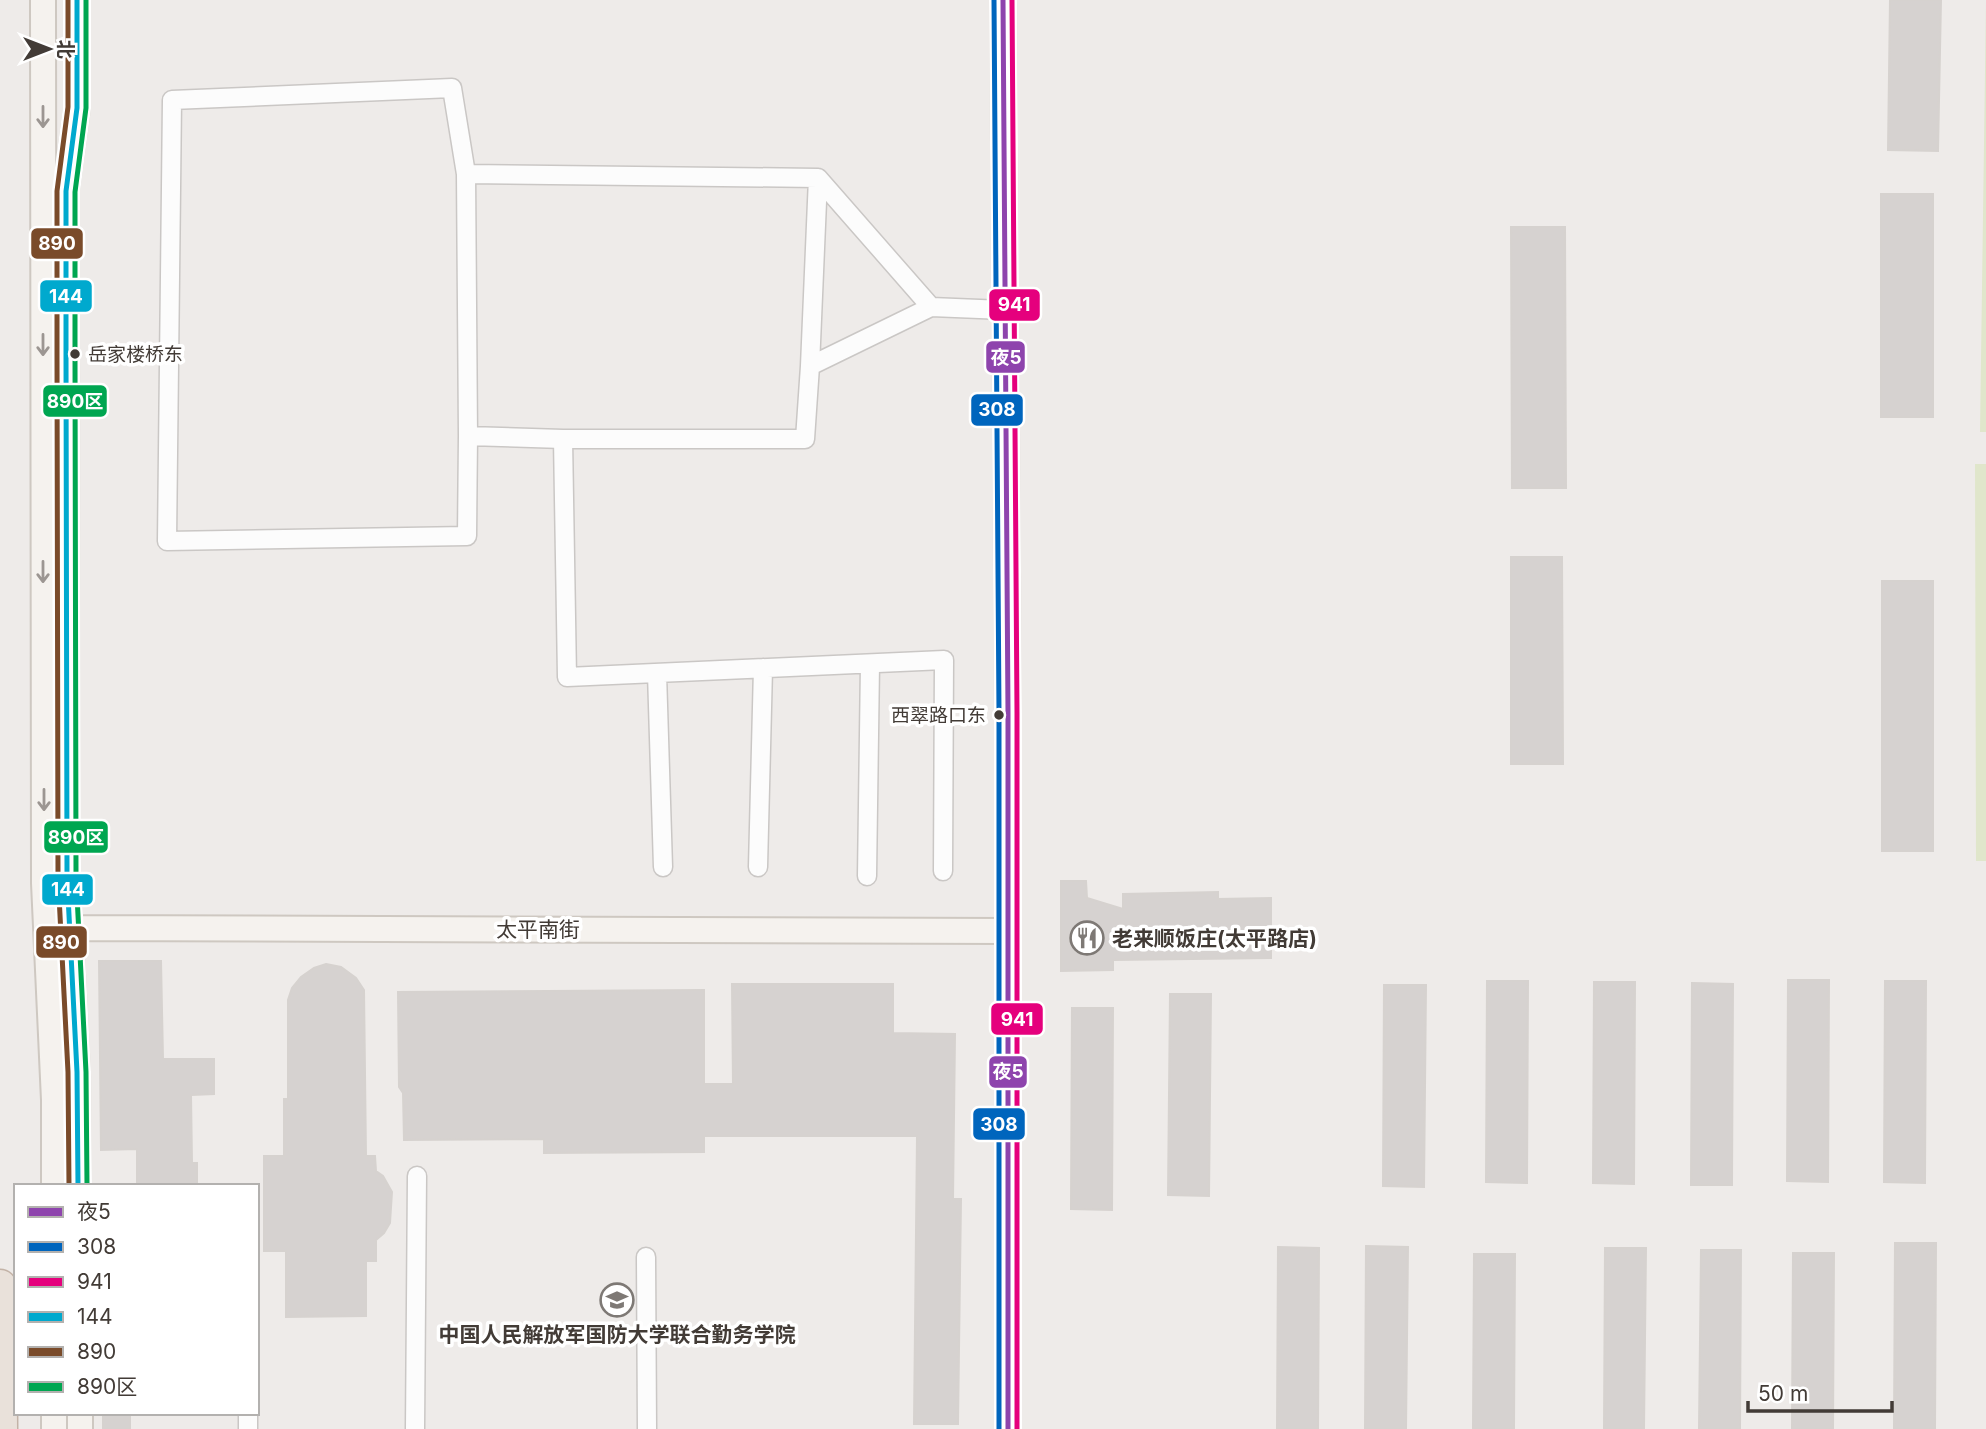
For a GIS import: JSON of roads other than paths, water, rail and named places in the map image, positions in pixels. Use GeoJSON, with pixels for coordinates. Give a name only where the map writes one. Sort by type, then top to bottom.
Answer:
{"type":"FeatureCollection","features":[{"type":"Feature","properties":{"kind":"highway"},"geometry":{"type":"LineString","coordinates":[[0,1286],[1,1429]]}},
{"type":"Feature","properties":{"kind":"street"},"geometry":{"type":"LineString","coordinates":[[43,0],[44,883],[54,1100],[54,1184]]}},
{"type":"Feature","properties":{"kind":"street"},"geometry":{"type":"LineString","coordinates":[[77,0],[77,108],[66,191],[67,876],[77,1072],[78,1184]]}},
{"type":"Feature","properties":{"kind":"street"},"geometry":{"type":"LineString","coordinates":[[1003,0],[1008,1429]]}},
{"type":"Feature","properties":{"kind":"street"},"geometry":{"type":"LineString","coordinates":[[452,88],[466,174],[467,536],[167,541],[172,100],[452,88]]}},
{"type":"Feature","properties":{"kind":"street"},"geometry":{"type":"LineString","coordinates":[[466,174],[818,178],[931,307]]}},
{"type":"Feature","properties":{"kind":"street"},"geometry":{"type":"LineString","coordinates":[[468,436],[563,439],[805,439],[818,178]]}},
{"type":"Feature","properties":{"kind":"street"},"geometry":{"type":"LineString","coordinates":[[810,366],[931,307],[1004,310]]}},
{"type":"Feature","properties":{"kind":"street"},"geometry":{"type":"LineString","coordinates":[[563,439],[567,677],[944,660],[943,871]]}},
{"type":"Feature","properties":{"kind":"street"},"geometry":{"type":"LineString","coordinates":[[867,876],[870,664]]}},
{"type":"Feature","properties":{"kind":"street"},"geometry":{"type":"LineString","coordinates":[[758,867],[763,668]]}},
{"type":"Feature","properties":{"kind":"street"},"geometry":{"type":"LineString","coordinates":[[657,673],[663,867]]}},
{"type":"Feature","properties":{"kind":"street","name":"太平南街"},"geometry":{"type":"LineString","coordinates":[[70,928],[1007,931]]}},
{"type":"Feature","properties":{"kind":"street"},"geometry":{"type":"LineString","coordinates":[[415,1429],[417,1176]]}},
{"type":"Feature","properties":{"kind":"street"},"geometry":{"type":"LineString","coordinates":[[646,1257],[647,1429]]}},
{"type":"Feature","properties":{"kind":"place","name":"岳家楼桥东"},"geometry":{"type":"Point","coordinates":[75,354]}},
{"type":"Feature","properties":{"kind":"place","name":"西翠路口东"},"geometry":{"type":"Point","coordinates":[999,715]}},
{"type":"Feature","properties":{"kind":"place","name":"老来顺饭庄(太平路店)"},"geometry":{"type":"Point","coordinates":[1087,938]}},
{"type":"Feature","properties":{"kind":"place","name":"中国人民解放军国防大学联合勤务学院"},"geometry":{"type":"Point","coordinates":[617,1300]}}]}
